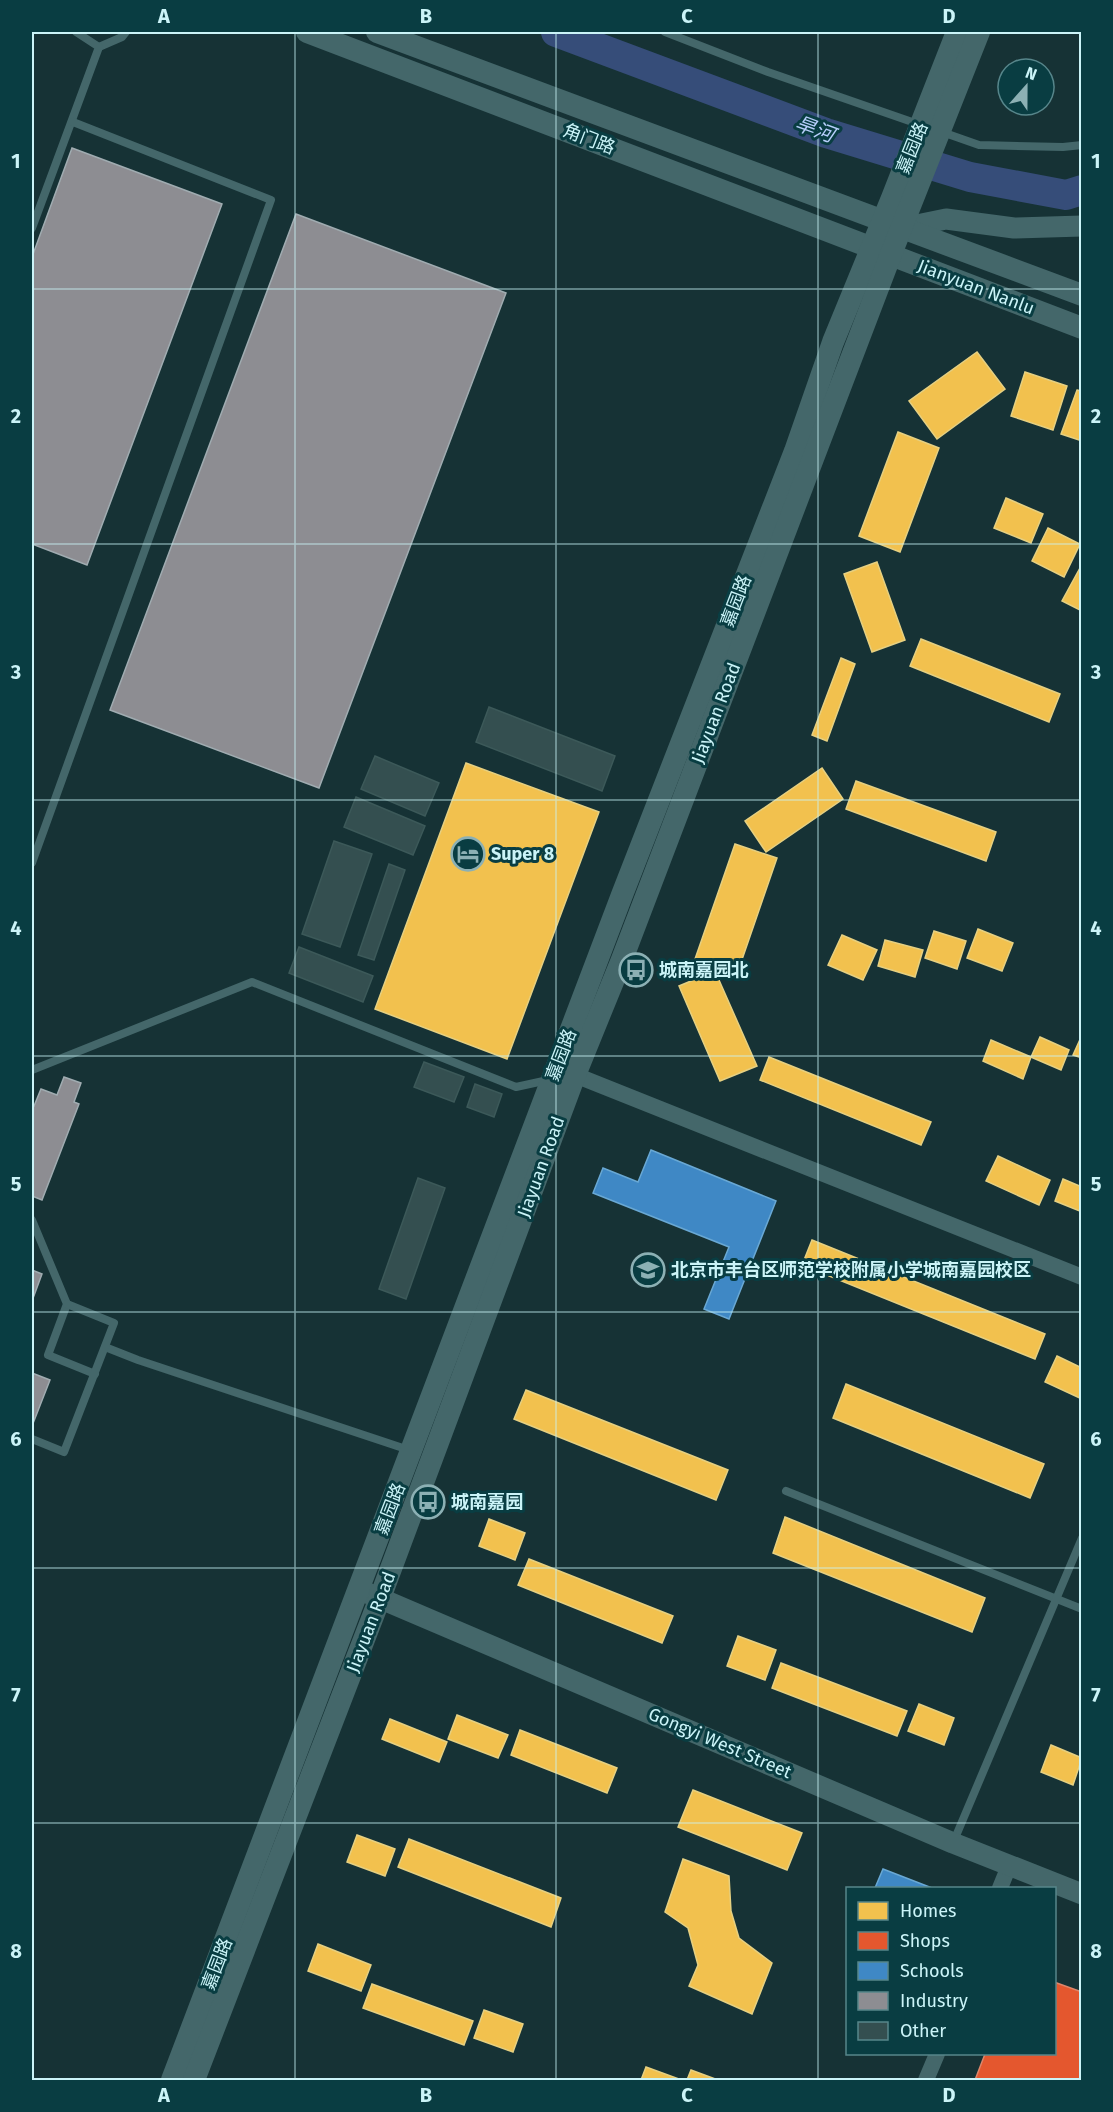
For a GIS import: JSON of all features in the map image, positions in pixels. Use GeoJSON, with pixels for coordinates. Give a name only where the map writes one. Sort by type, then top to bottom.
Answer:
{"type":"FeatureCollection","features":[{"type":"Feature","properties":{"kind":"main road","name":"角门路"},"geometry":{"type":"LineString","coordinates":[[307,32],[881,250]]}},
{"type":"Feature","properties":{"kind":"main road","name":"角门路"},"geometry":{"type":"LineString","coordinates":[[376,32],[892,224]]}},
{"type":"Feature","properties":{"kind":"main road","name":"嘉园路"},"geometry":{"type":"LineString","coordinates":[[172,2080],[359,1590],[423,1454],[552,1080],[790,462],[833,342],[881,250],[902,202],[936,114],[957,32]]}},
{"type":"Feature","properties":{"kind":"main road"},"geometry":{"type":"LineString","coordinates":[[936,114],[979,32]]}},
{"type":"Feature","properties":{"kind":"main road","name":"Jianyuan Nanlu"},"geometry":{"type":"LineString","coordinates":[[892,224],[1082,295]]}},
{"type":"Feature","properties":{"kind":"main road","name":"Jianyuan Nanlu"},"geometry":{"type":"LineString","coordinates":[[881,250],[1082,328]]}},
{"type":"Feature","properties":{"kind":"main road","name":"Jiayuan Road"},"geometry":{"type":"LineString","coordinates":[[194,2080],[381,1598],[423,1454],[621,962],[881,250]]}},
{"type":"Feature","properties":{"kind":"street"},"geometry":{"type":"LineString","coordinates":[[892,224],[946,219],[1014,228],[1082,226]]}},
{"type":"Feature","properties":{"kind":"street"},"geometry":{"type":"LineString","coordinates":[[575,1075],[1082,1278]]}},
{"type":"Feature","properties":{"kind":"street","name":"Gongyi West Street"},"geometry":{"type":"LineString","coordinates":[[359,1590],[953,1843],[1082,1894]]}},
{"type":"Feature","properties":{"kind":"street"},"geometry":{"type":"LineString","coordinates":[[1000,1887],[1009,1866]]}},
{"type":"Feature","properties":{"kind":"street"},"geometry":{"type":"LineString","coordinates":[[926,2080],[937,2055]]}},
{"type":"Feature","properties":{"kind":"lane"},"geometry":{"type":"LineString","coordinates":[[76,32],[99,47]]}},
{"type":"Feature","properties":{"kind":"lane"},"geometry":{"type":"LineString","coordinates":[[32,228],[99,47],[122,37],[126,32]]}},
{"type":"Feature","properties":{"kind":"lane"},"geometry":{"type":"LineString","coordinates":[[665,32],[768,72],[979,145],[1063,147],[1082,145]]}},
{"type":"Feature","properties":{"kind":"lane"},"geometry":{"type":"LineString","coordinates":[[32,862],[271,200],[73,122]]}},
{"type":"Feature","properties":{"kind":"lane"},"geometry":{"type":"LineString","coordinates":[[32,1070],[252,982],[516,1087],[575,1075]]}},
{"type":"Feature","properties":{"kind":"lane"},"geometry":{"type":"LineString","coordinates":[[32,1220],[67,1304],[48,1355],[95,1374]]}},
{"type":"Feature","properties":{"kind":"lane"},"geometry":{"type":"LineString","coordinates":[[32,1439],[64,1452],[114,1323],[67,1304]]}},
{"type":"Feature","properties":{"kind":"lane"},"geometry":{"type":"LineString","coordinates":[[105,1347],[423,1454]]}},
{"type":"Feature","properties":{"kind":"lane"},"geometry":{"type":"LineString","coordinates":[[786,1491],[1082,1608]]}},
{"type":"Feature","properties":{"kind":"lane"},"geometry":{"type":"LineString","coordinates":[[953,1843],[1082,1538]]}},
{"type":"Feature","properties":{"kind":"building: Homes"},"geometry":{"type":"Polygon","coordinates":[[[977,352],[1005,389],[937,439],[909,401],[977,352]]]}},
{"type":"Feature","properties":{"kind":"building: Homes"},"geometry":{"type":"Polygon","coordinates":[[[1025,372],[1067,386],[1053,430],[1011,416],[1025,372]]]}},
{"type":"Feature","properties":{"kind":"building: Homes"},"geometry":{"type":"Polygon","coordinates":[[[1077,390],[1082,391],[1082,441],[1061,434],[1077,390]]]}},
{"type":"Feature","properties":{"kind":"building: Homes"},"geometry":{"type":"Polygon","coordinates":[[[898,432],[939,448],[900,552],[859,536],[898,432]]]}},
{"type":"Feature","properties":{"kind":"building: Homes"},"geometry":{"type":"Polygon","coordinates":[[[1006,498],[1043,514],[1031,543],[994,528],[1006,498]]]}},
{"type":"Feature","properties":{"kind":"building: Homes"},"geometry":{"type":"Polygon","coordinates":[[[1048,528],[1080,544],[1064,577],[1032,561],[1048,528]]]}},
{"type":"Feature","properties":{"kind":"building: Homes"},"geometry":{"type":"Polygon","coordinates":[[[877,562],[905,640],[872,652],[844,574],[877,562]]]}},
{"type":"Feature","properties":{"kind":"building: Homes"},"geometry":{"type":"Polygon","coordinates":[[[1080,568],[1082,569],[1082,611],[1062,601],[1080,568]]]}},
{"type":"Feature","properties":{"kind":"building: Homes"},"geometry":{"type":"Polygon","coordinates":[[[921,639],[1060,694],[1049,722],[910,666],[921,639]]]}},
{"type":"Feature","properties":{"kind":"building: Homes"},"geometry":{"type":"Polygon","coordinates":[[[841,658],[855,664],[827,741],[812,735],[841,658]]]}},
{"type":"Feature","properties":{"kind":"building: Homes"},"geometry":{"type":"Polygon","coordinates":[[[466,763],[599,812],[507,1059],[375,1009],[466,763]]]}},
{"type":"Feature","properties":{"kind":"building: Homes"},"geometry":{"type":"Polygon","coordinates":[[[822,768],[843,799],[766,852],[745,821],[822,768]]]}},
{"type":"Feature","properties":{"kind":"building: Homes"},"geometry":{"type":"Polygon","coordinates":[[[856,781],[996,832],[986,861],[846,809],[856,781]]]}},
{"type":"Feature","properties":{"kind":"building: Homes"},"geometry":{"type":"Polygon","coordinates":[[[735,844],[777,858],[737,974],[695,959],[735,844]]]}},
{"type":"Feature","properties":{"kind":"building: Homes"},"geometry":{"type":"Polygon","coordinates":[[[978,929],[1013,943],[1002,971],[967,958],[978,929]]]}},
{"type":"Feature","properties":{"kind":"building: Homes"},"geometry":{"type":"Polygon","coordinates":[[[934,931],[966,941],[957,969],[925,958],[934,931]]]}},
{"type":"Feature","properties":{"kind":"building: Homes"},"geometry":{"type":"Polygon","coordinates":[[[842,935],[877,950],[863,980],[828,965],[842,935]]]}},
{"type":"Feature","properties":{"kind":"building: Homes"},"geometry":{"type":"Polygon","coordinates":[[[885,940],[923,950],[915,977],[878,966],[885,940]]]}},
{"type":"Feature","properties":{"kind":"building: Homes"},"geometry":{"type":"Polygon","coordinates":[[[715,971],[757,1066],[720,1081],[679,986],[715,971]]]}},
{"type":"Feature","properties":{"kind":"building: Homes"},"geometry":{"type":"Polygon","coordinates":[[[1082,1035],[1082,1058],[1073,1055],[1082,1035]]]}},
{"type":"Feature","properties":{"kind":"building: Homes"},"geometry":{"type":"Polygon","coordinates":[[[1040,1037],[1069,1050],[1061,1070],[1031,1057],[1040,1037]]]}},
{"type":"Feature","properties":{"kind":"building: Homes"},"geometry":{"type":"Polygon","coordinates":[[[991,1040],[1031,1057],[1023,1079],[983,1061],[991,1040]]]}},
{"type":"Feature","properties":{"kind":"building: Homes"},"geometry":{"type":"Polygon","coordinates":[[[769,1057],[931,1122],[921,1145],[760,1080],[769,1057]]]}},
{"type":"Feature","properties":{"kind":"building: Homes"},"geometry":{"type":"Polygon","coordinates":[[[998,1156],[1050,1180],[1039,1205],[986,1181],[998,1156]]]}},
{"type":"Feature","properties":{"kind":"building: Homes"},"geometry":{"type":"Polygon","coordinates":[[[1063,1179],[1082,1187],[1082,1212],[1055,1201],[1063,1179]]]}},
{"type":"Feature","properties":{"kind":"building: Homes"},"geometry":{"type":"Polygon","coordinates":[[[812,1240],[1045,1334],[1035,1359],[802,1265],[812,1240]]]}},
{"type":"Feature","properties":{"kind":"building: Homes"},"geometry":{"type":"Polygon","coordinates":[[[1057,1356],[1082,1368],[1082,1399],[1045,1382],[1057,1356]]]}},
{"type":"Feature","properties":{"kind":"building: Homes"},"geometry":{"type":"Polygon","coordinates":[[[846,1384],[1044,1464],[1030,1498],[833,1418],[846,1384]]]}},
{"type":"Feature","properties":{"kind":"building: Homes"},"geometry":{"type":"Polygon","coordinates":[[[526,1390],[728,1470],[716,1500],[514,1419],[526,1390]]]}},
{"type":"Feature","properties":{"kind":"building: Homes"},"geometry":{"type":"Polygon","coordinates":[[[785,1517],[985,1598],[972,1632],[773,1553],[785,1517]]]}},
{"type":"Feature","properties":{"kind":"building: Homes"},"geometry":{"type":"Polygon","coordinates":[[[489,1519],[525,1533],[515,1560],[479,1546],[489,1519]]]}},
{"type":"Feature","properties":{"kind":"building: Homes"},"geometry":{"type":"Polygon","coordinates":[[[529,1559],[673,1616],[662,1643],[518,1585],[529,1559]]]}},
{"type":"Feature","properties":{"kind":"building: Homes"},"geometry":{"type":"Polygon","coordinates":[[[738,1636],[776,1650],[765,1680],[727,1666],[738,1636]]]}},
{"type":"Feature","properties":{"kind":"building: Homes"},"geometry":{"type":"Polygon","coordinates":[[[781,1663],[907,1711],[897,1736],[772,1688],[781,1663]]]}},
{"type":"Feature","properties":{"kind":"building: Homes"},"geometry":{"type":"Polygon","coordinates":[[[919,1704],[954,1718],[944,1745],[908,1731],[919,1704]]]}},
{"type":"Feature","properties":{"kind":"building: Homes"},"geometry":{"type":"Polygon","coordinates":[[[457,1715],[508,1735],[498,1758],[448,1739],[457,1715]]]}},
{"type":"Feature","properties":{"kind":"building: Homes"},"geometry":{"type":"Polygon","coordinates":[[[390,1719],[447,1742],[439,1762],[382,1739],[390,1719]]]}},
{"type":"Feature","properties":{"kind":"building: Homes"},"geometry":{"type":"Polygon","coordinates":[[[520,1730],[617,1768],[607,1793],[511,1755],[520,1730]]]}},
{"type":"Feature","properties":{"kind":"building: Homes"},"geometry":{"type":"Polygon","coordinates":[[[1051,1745],[1082,1758],[1073,1785],[1041,1772],[1051,1745]]]}},
{"type":"Feature","properties":{"kind":"building: Homes"},"geometry":{"type":"Polygon","coordinates":[[[693,1790],[802,1833],[787,1870],[678,1827],[693,1790]]]}},
{"type":"Feature","properties":{"kind":"building: Homes"},"geometry":{"type":"Polygon","coordinates":[[[357,1835],[395,1849],[385,1876],[347,1862],[357,1835]]]}},
{"type":"Feature","properties":{"kind":"building: Homes"},"geometry":{"type":"Polygon","coordinates":[[[409,1839],[561,1898],[551,1927],[398,1867],[409,1839]]]}},
{"type":"Feature","properties":{"kind":"building: Homes"},"geometry":{"type":"Polygon","coordinates":[[[683,1859],[729,1876],[731,1911],[739,1938],[772,1963],[752,2014],[689,1986],[698,1965],[688,1928],[665,1912],[683,1859]]]}},
{"type":"Feature","properties":{"kind":"building: Homes"},"geometry":{"type":"Polygon","coordinates":[[[318,1944],[371,1965],[361,1991],[308,1971],[318,1944]]]}},
{"type":"Feature","properties":{"kind":"building: Homes"},"geometry":{"type":"Polygon","coordinates":[[[372,1984],[473,2021],[464,2045],[363,2008],[372,1984]]]}},
{"type":"Feature","properties":{"kind":"building: Homes"},"geometry":{"type":"Polygon","coordinates":[[[484,2010],[523,2024],[513,2052],[474,2038],[484,2010]]]}},
{"type":"Feature","properties":{"kind":"building: Homes"},"geometry":{"type":"Polygon","coordinates":[[[646,2067],[679,2079],[679,2080],[641,2080],[646,2067]]]}},
{"type":"Feature","properties":{"kind":"building: Homes"},"geometry":{"type":"Polygon","coordinates":[[[691,2070],[718,2080],[687,2080],[691,2070]]]}},
{"type":"Feature","properties":{"kind":"building: Shops"},"geometry":{"type":"Polygon","coordinates":[[[1056,1983],[1082,1992],[1082,2080],[975,2080],[985,2055],[1056,2055],[1056,1983]]]}},
{"type":"Feature","properties":{"kind":"building: Schools"},"geometry":{"type":"Polygon","coordinates":[[[651,1150],[776,1201],[729,1319],[704,1309],[729,1247],[593,1193],[603,1168],[638,1182],[651,1150]]]}},
{"type":"Feature","properties":{"kind":"building: Schools"},"geometry":{"type":"Polygon","coordinates":[[[883,1869],[929,1887],[875,1887],[883,1869]]]}},
{"type":"Feature","properties":{"kind":"building: Industry"},"geometry":{"type":"Polygon","coordinates":[[[72,148],[222,204],[87,565],[32,544],[32,257],[72,148]]]}},
{"type":"Feature","properties":{"kind":"building: Industry"},"geometry":{"type":"Polygon","coordinates":[[[296,214],[506,293],[319,788],[110,710],[296,214]]]}},
{"type":"Feature","properties":{"kind":"building: Industry"},"geometry":{"type":"Polygon","coordinates":[[[64,1077],[81,1083],[74,1102],[79,1104],[42,1200],[32,1196],[32,1105],[34,1106],[41,1089],[57,1095],[64,1077]]]}},
{"type":"Feature","properties":{"kind":"building: Industry"},"geometry":{"type":"Polygon","coordinates":[[[32,1270],[42,1274],[32,1301],[32,1270]]]}},
{"type":"Feature","properties":{"kind":"building: Industry"},"geometry":{"type":"Polygon","coordinates":[[[32,1373],[50,1380],[32,1426],[32,1373]]]}},
{"type":"Feature","properties":{"kind":"building: Other"},"geometry":{"type":"Polygon","coordinates":[[[489,707],[615,756],[602,791],[476,742],[489,707]]]}},
{"type":"Feature","properties":{"kind":"building: Other"},"geometry":{"type":"Polygon","coordinates":[[[375,756],[439,783],[425,816],[361,789],[375,756]]]}},
{"type":"Feature","properties":{"kind":"building: Other"},"geometry":{"type":"Polygon","coordinates":[[[356,797],[425,826],[413,855],[344,827],[356,797]]]}},
{"type":"Feature","properties":{"kind":"building: Other"},"geometry":{"type":"Polygon","coordinates":[[[334,841],[372,854],[340,947],[302,934],[334,841]]]}},
{"type":"Feature","properties":{"kind":"building: Other"},"geometry":{"type":"Polygon","coordinates":[[[389,864],[405,870],[374,960],[358,955],[389,864]]]}},
{"type":"Feature","properties":{"kind":"building: Other"},"geometry":{"type":"Polygon","coordinates":[[[299,947],[373,976],[363,1002],[289,973],[299,947]]]}},
{"type":"Feature","properties":{"kind":"building: Other"},"geometry":{"type":"Polygon","coordinates":[[[424,1062],[464,1077],[454,1102],[414,1087],[424,1062]]]}},
{"type":"Feature","properties":{"kind":"building: Other"},"geometry":{"type":"Polygon","coordinates":[[[475,1084],[502,1094],[494,1117],[467,1107],[475,1084]]]}},
{"type":"Feature","properties":{"kind":"building: Other"},"geometry":{"type":"Polygon","coordinates":[[[418,1178],[445,1188],[406,1299],[379,1289],[418,1178]]]}},
{"type":"Feature","properties":{"kind":"waterway","name":"旱河"},"geometry":{"type":"LineString","coordinates":[[556,32],[826,133],[970,177],[1066,195],[1082,190]]}},
{"type":"Feature","properties":{"kind":"place","name":"Super 8"},"geometry":{"type":"Point","coordinates":[468,854]}},
{"type":"Feature","properties":{"kind":"place","name":"城南嘉园北"},"geometry":{"type":"Point","coordinates":[636,970]}},
{"type":"Feature","properties":{"kind":"place","name":"北京市丰台区师范学校附属小学城南嘉园校区"},"geometry":{"type":"Point","coordinates":[648,1270]}},
{"type":"Feature","properties":{"kind":"place","name":"城南嘉园"},"geometry":{"type":"Point","coordinates":[428,1502]}}]}
